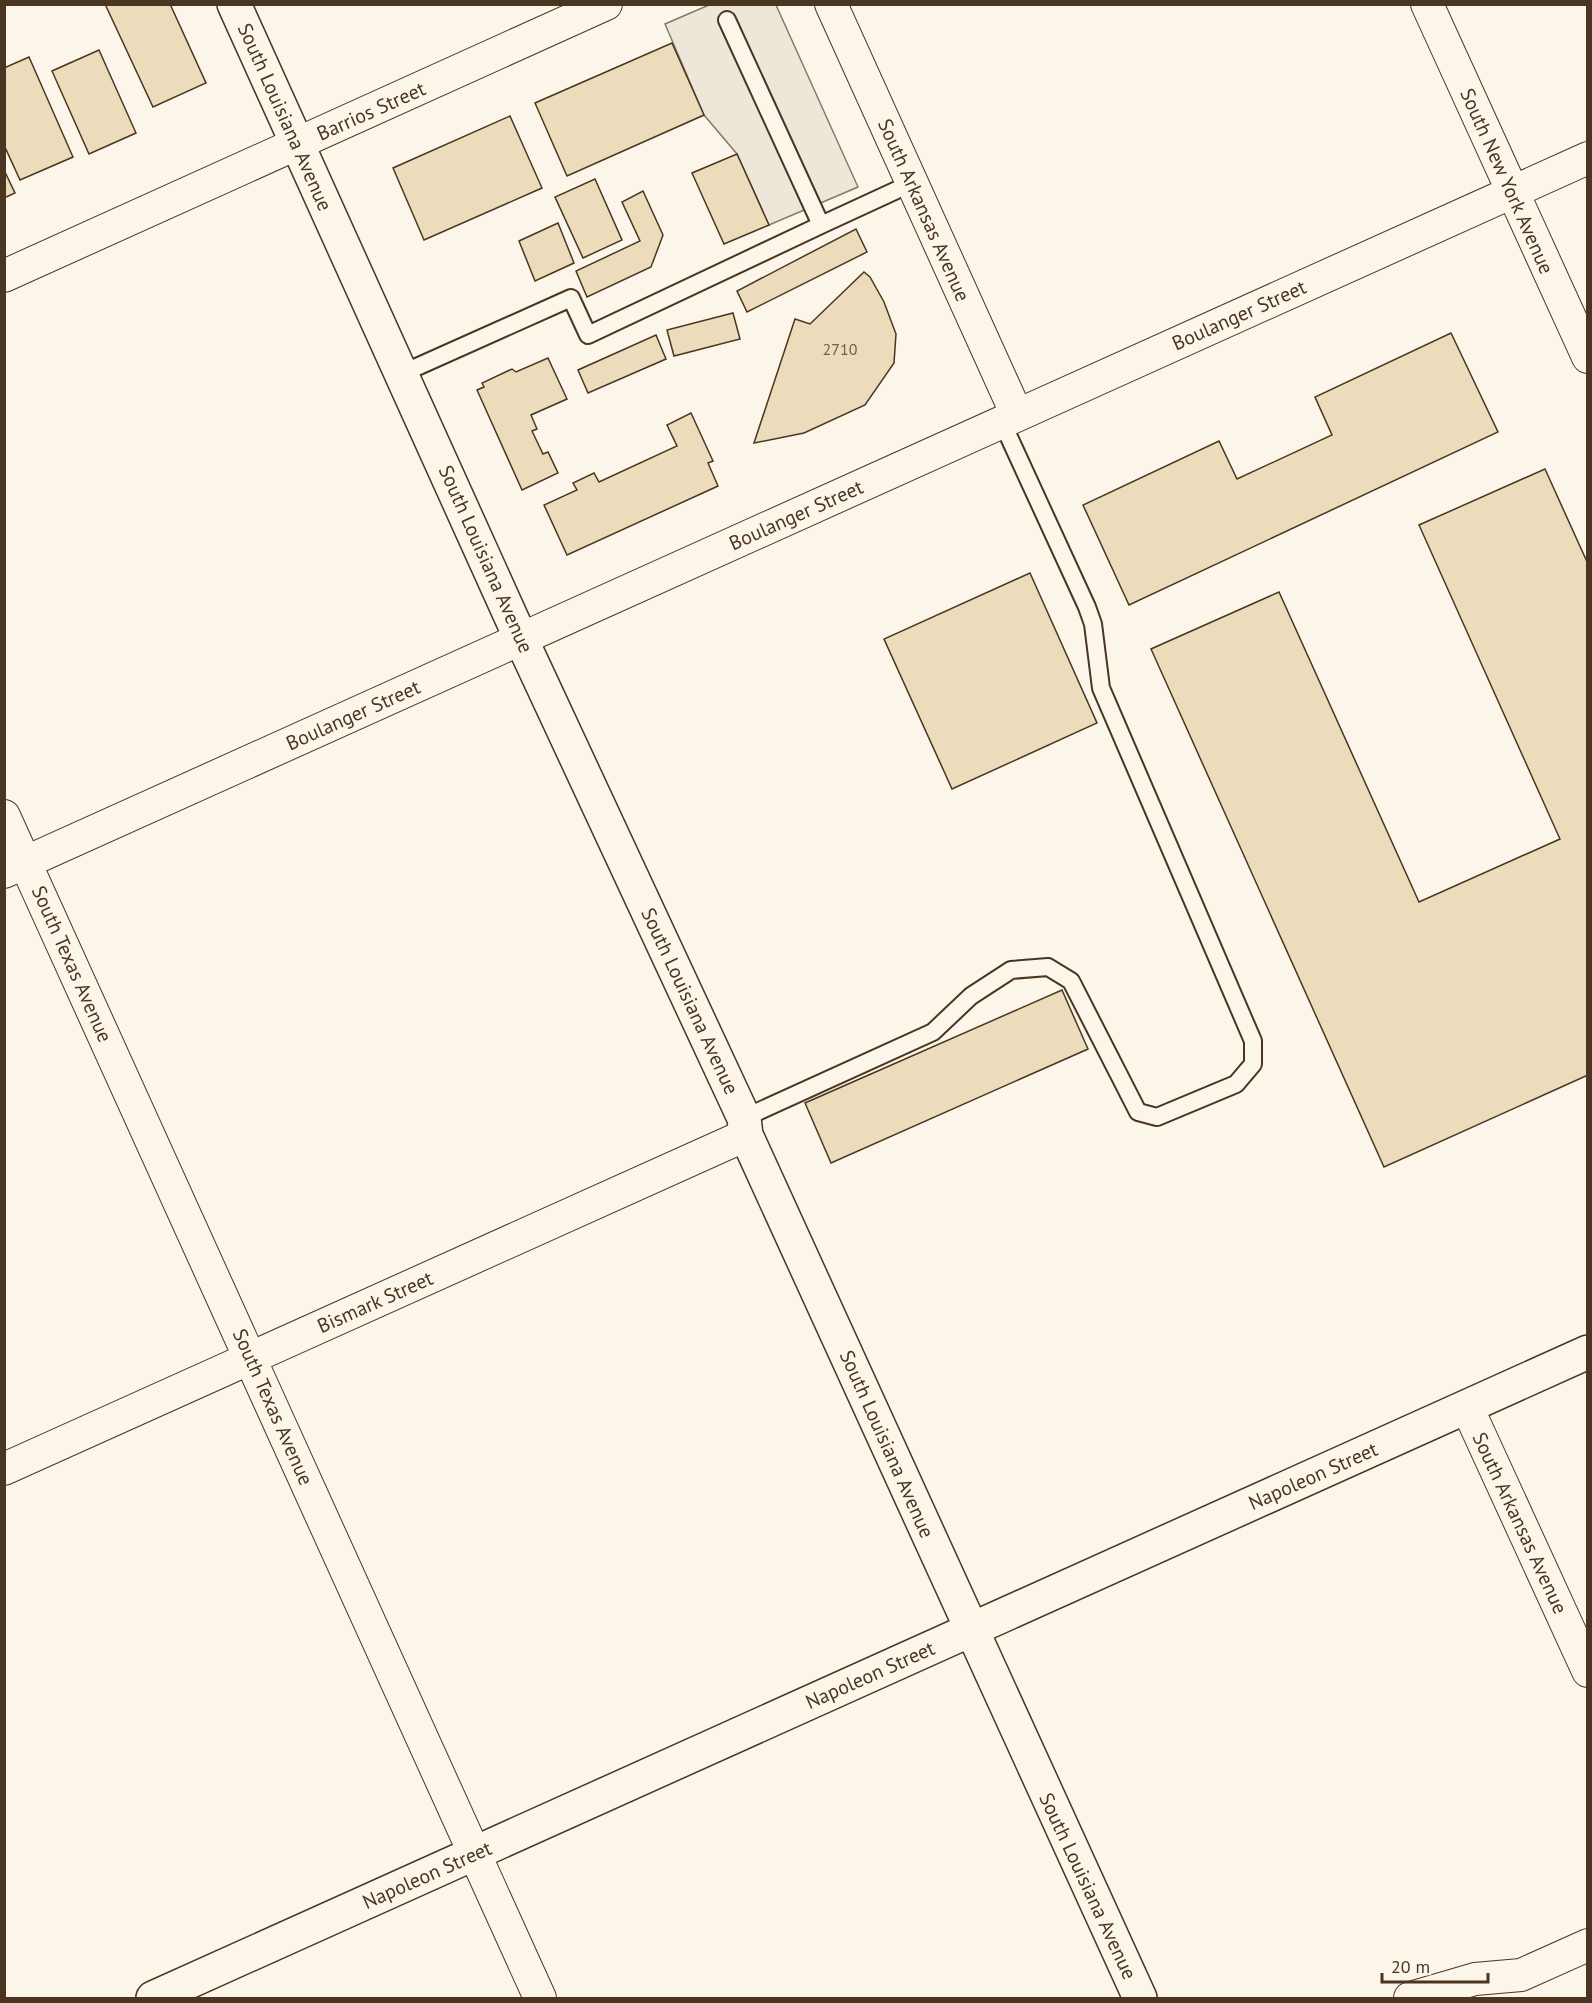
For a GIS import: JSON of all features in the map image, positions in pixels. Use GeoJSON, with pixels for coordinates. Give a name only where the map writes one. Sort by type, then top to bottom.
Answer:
{"type":"FeatureCollection","features":[{"type":"Feature","properties":{"kind":"street","name":"South Louisiana Avenue"},"geometry":{"type":"LineString","coordinates":[[234,4],[1140,1998]]}},
{"type":"Feature","properties":{"kind":"street","name":"Barrios Street"},"geometry":{"type":"LineString","coordinates":[[4,276],[606,4]]}},
{"type":"Feature","properties":{"kind":"street","name":"South Arkansas Avenue"},"geometry":{"type":"LineString","coordinates":[[831,4],[912,183],[1010,419]]}},
{"type":"Feature","properties":{"kind":"street","name":"South New York Avenue"},"geometry":{"type":"LineString","coordinates":[[1428,4],[1587,357]]}},
{"type":"Feature","properties":{"kind":"street","name":"Boulanger Street"},"geometry":{"type":"LineString","coordinates":[[15,867],[1587,158]]}},
{"type":"Feature","properties":{"kind":"street","name":"South Texas Avenue"},"geometry":{"type":"LineString","coordinates":[[4,816],[15,867],[251,1358],[540,1998]]}},
{"type":"Feature","properties":{"kind":"street","name":"Bismark Street"},"geometry":{"type":"LineString","coordinates":[[4,1469],[251,1358],[745,1126]]}},
{"type":"Feature","properties":{"kind":"street","name":"Napoleon Street"},"geometry":{"type":"LineString","coordinates":[[153,1998],[1587,1352]]}},
{"type":"Feature","properties":{"kind":"street","name":"South Arkansas Avenue"},"geometry":{"type":"LineString","coordinates":[[1467,1407],[1587,1671]]}},
{"type":"Feature","properties":{"kind":"street"},"geometry":{"type":"LineString","coordinates":[[1410,1998],[1475,1979],[1521,1975],[1587,1945]]}},
{"type":"Feature","properties":{"kind":"lane"},"geometry":{"type":"LineString","coordinates":[[727,20],[821,225]]}},
{"type":"Feature","properties":{"kind":"lane"},"geometry":{"type":"LineString","coordinates":[[401,374],[571,298],[588,335],[912,183]]}},
{"type":"Feature","properties":{"kind":"lane"},"geometry":{"type":"LineString","coordinates":[[745,1126],[933,1032],[971,996],[1011,970],[1048,967],[1071,981],[1138,1112],[1156,1117],[1236,1084],[1253,1064],[1253,1041],[1101,688],[1093,624],[1010,419]]}},
{"type":"Feature","properties":{"kind":"shaded area"},"geometry":{"type":"Polygon","coordinates":[[[709,5],[776,5],[858,187],[769,225],[737,154],[704,115],[665,24],[709,5]]]}},
{"type":"Feature","properties":{"kind":"building"},"geometry":{"type":"Polygon","coordinates":[[[105,4],[170,4],[206,83],[153,107],[105,4]]]}},
{"type":"Feature","properties":{"kind":"building"},"geometry":{"type":"Polygon","coordinates":[[[672,43],[704,115],[567,176],[535,103],[672,43]]]}},
{"type":"Feature","properties":{"kind":"building"},"geometry":{"type":"Polygon","coordinates":[[[99,50],[136,133],[89,154],[52,71],[99,50]]]}},
{"type":"Feature","properties":{"kind":"building"},"geometry":{"type":"Polygon","coordinates":[[[29,57],[73,157],[20,180],[4,145],[4,68],[29,57]]]}},
{"type":"Feature","properties":{"kind":"building"},"geometry":{"type":"Polygon","coordinates":[[[510,116],[542,188],[424,240],[393,168],[510,116]]]}},
{"type":"Feature","properties":{"kind":"building"},"geometry":{"type":"Polygon","coordinates":[[[737,154],[769,225],[724,244],[692,173],[737,154]]]}},
{"type":"Feature","properties":{"kind":"building"},"geometry":{"type":"Polygon","coordinates":[[[4,170],[15,193],[4,198],[4,170]]]}},
{"type":"Feature","properties":{"kind":"building"},"geometry":{"type":"Polygon","coordinates":[[[595,179],[622,240],[583,258],[555,197],[595,179]]]}},
{"type":"Feature","properties":{"kind":"building"},"geometry":{"type":"Polygon","coordinates":[[[643,191],[663,235],[651,267],[587,297],[576,271],[640,241],[622,202],[643,191]]]}},
{"type":"Feature","properties":{"kind":"building"},"geometry":{"type":"Polygon","coordinates":[[[558,223],[574,263],[535,281],[519,241],[558,223]]]}},
{"type":"Feature","properties":{"kind":"building"},"geometry":{"type":"Polygon","coordinates":[[[856,229],[867,252],[747,312],[737,291],[856,229]]]}},
{"type":"Feature","properties":{"kind":"building"},"geometry":{"type":"Polygon","coordinates":[[[864,272],[870,277],[884,302],[896,334],[894,363],[865,405],[804,433],[754,443],[795,319],[810,324],[864,272]]]}},
{"type":"Feature","properties":{"kind":"building"},"geometry":{"type":"Polygon","coordinates":[[[733,313],[740,339],[674,356],[667,330],[733,313]]]}},
{"type":"Feature","properties":{"kind":"building"},"geometry":{"type":"Polygon","coordinates":[[[1451,333],[1498,432],[1129,605],[1083,505],[1219,441],[1237,479],[1332,435],[1315,397],[1451,333]]]}},
{"type":"Feature","properties":{"kind":"building"},"geometry":{"type":"Polygon","coordinates":[[[656,335],[666,359],[588,393],[578,370],[656,335]]]}},
{"type":"Feature","properties":{"kind":"building"},"geometry":{"type":"Polygon","coordinates":[[[548,358],[567,399],[531,415],[537,429],[532,431],[543,454],[548,452],[558,473],[522,490],[477,390],[484,387],[482,383],[512,369],[516,372],[548,358]]]}},
{"type":"Feature","properties":{"kind":"building"},"geometry":{"type":"Polygon","coordinates":[[[691,413],[713,461],[708,463],[718,486],[567,555],[544,505],[577,490],[573,483],[594,473],[599,482],[677,446],[667,425],[691,413]]]}},
{"type":"Feature","properties":{"kind":"building"},"geometry":{"type":"Polygon","coordinates":[[[1545,469],[1588,564],[1588,1075],[1384,1167],[1151,649],[1279,592],[1419,902],[1560,839],[1419,525],[1545,469]]]}},
{"type":"Feature","properties":{"kind":"building"},"geometry":{"type":"Polygon","coordinates":[[[1030,573],[1097,723],[952,789],[884,639],[1030,573]]]}},
{"type":"Feature","properties":{"kind":"building"},"geometry":{"type":"Polygon","coordinates":[[[1062,990],[1088,1049],[831,1163],[805,1103],[1062,990]]]}}]}
